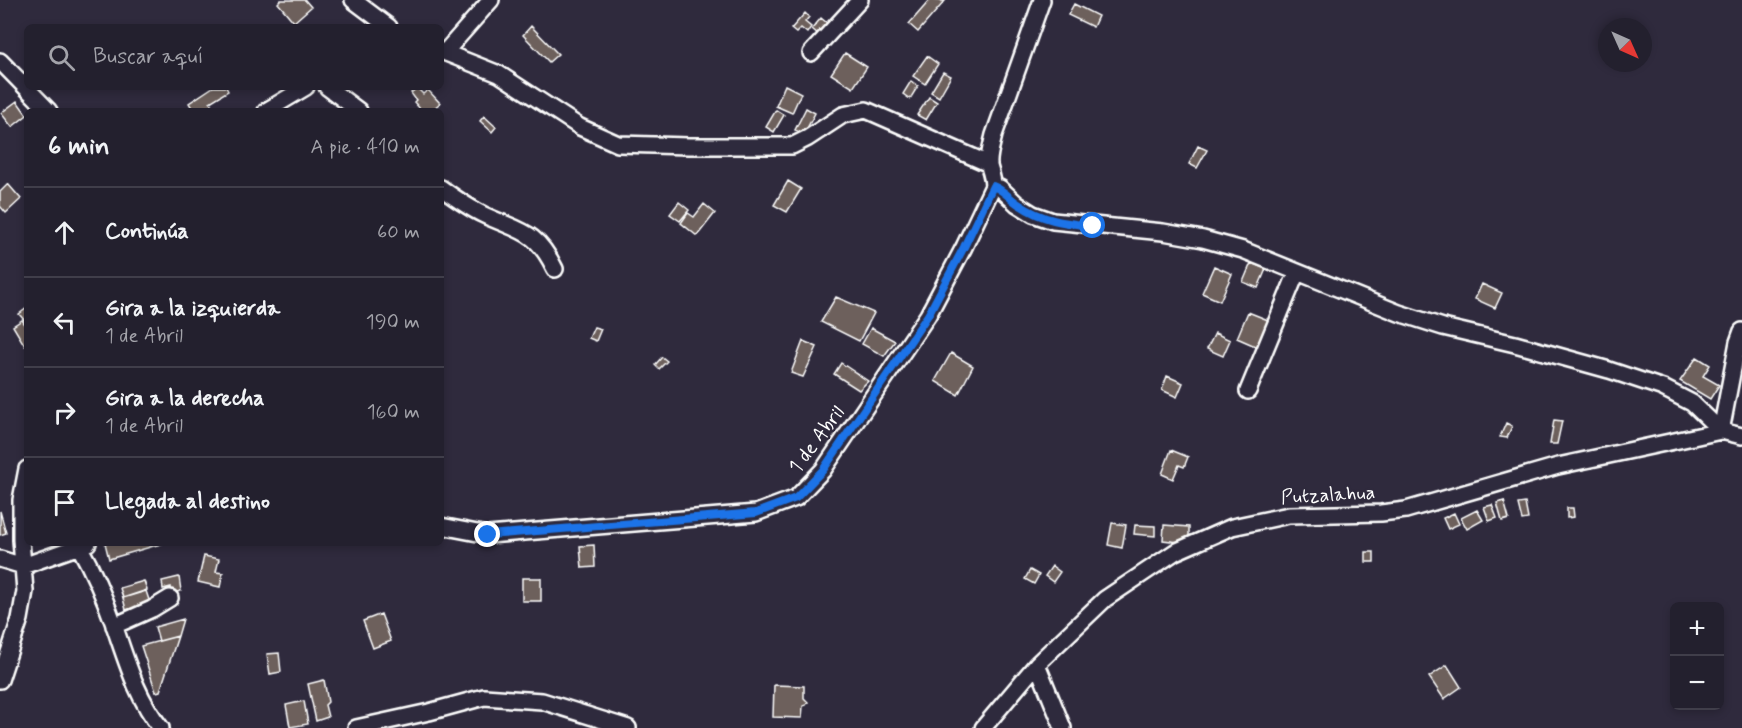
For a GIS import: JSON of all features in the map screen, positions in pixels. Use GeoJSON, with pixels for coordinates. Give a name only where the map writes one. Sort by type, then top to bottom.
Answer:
{"type":"FeatureCollection","features":[{"type":"Feature","properties":{"kind":"street"},"geometry":{"type":"LineString","coordinates":[[353,0],[384,24]]}},
{"type":"Feature","properties":{"kind":"street"},"geometry":{"type":"LineString","coordinates":[[444,50],[491,0]]}},
{"type":"Feature","properties":{"kind":"street"},"geometry":{"type":"LineString","coordinates":[[811,53],[860,0]]}},
{"type":"Feature","properties":{"kind":"street"},"geometry":{"type":"LineString","coordinates":[[1041,0],[994,135],[989,164],[993,186],[1000,188],[1017,204],[1033,214],[1053,221],[1163,232],[1203,239],[1243,250],[1399,313],[1443,327],[1609,370],[1664,388],[1692,403],[1721,431]]}},
{"type":"Feature","properties":{"kind":"street"},"geometry":{"type":"LineString","coordinates":[[444,51],[499,74],[580,128],[618,144],[792,146],[843,115],[866,110],[989,164]]}},
{"type":"Feature","properties":{"kind":"street"},"geometry":{"type":"LineString","coordinates":[[0,62],[24,86]]}},
{"type":"Feature","properties":{"kind":"street"},"geometry":{"type":"LineString","coordinates":[[27,90],[45,108]]}},
{"type":"Feature","properties":{"kind":"street"},"geometry":{"type":"LineString","coordinates":[[271,108],[301,90]]}},
{"type":"Feature","properties":{"kind":"street"},"geometry":{"type":"LineString","coordinates":[[331,90],[355,108]]}},
{"type":"Feature","properties":{"kind":"street","name":"1 de Abril"},"geometry":{"type":"LineString","coordinates":[[444,527],[488,535],[756,513],[796,498],[823,470],[928,315],[993,186]]}},
{"type":"Feature","properties":{"kind":"street"},"geometry":{"type":"LineString","coordinates":[[444,190],[484,215],[513,226],[534,238],[547,252],[555,269]]}},
{"type":"Feature","properties":{"kind":"street"},"geometry":{"type":"LineString","coordinates":[[1248,391],[1298,272]]}},
{"type":"Feature","properties":{"kind":"street"},"geometry":{"type":"LineString","coordinates":[[1721,431],[1738,342],[1742,332]]}},
{"type":"Feature","properties":{"kind":"street","name":"Putzalahua"},"geometry":{"type":"LineString","coordinates":[[983,728],[1037,664],[1105,599],[1175,552],[1232,527],[1289,515],[1381,513],[1406,510],[1558,466],[1721,431],[1742,436]]}},
{"type":"Feature","properties":{"kind":"street"},"geometry":{"type":"LineString","coordinates":[[0,680],[20,619],[25,591],[22,566],[21,500],[24,484]]}},
{"type":"Feature","properties":{"kind":"street"},"geometry":{"type":"LineString","coordinates":[[0,559],[22,566],[80,546]]}},
{"type":"Feature","properties":{"kind":"street"},"geometry":{"type":"LineString","coordinates":[[83,546],[136,688],[149,714],[161,728]]}},
{"type":"Feature","properties":{"kind":"street"},"geometry":{"type":"LineString","coordinates":[[114,626],[152,609],[170,597]]}},
{"type":"Feature","properties":{"kind":"street"},"geometry":{"type":"LineString","coordinates":[[1037,664],[1063,728]]}},
{"type":"Feature","properties":{"kind":"street"},"geometry":{"type":"LineString","coordinates":[[361,727],[429,712],[484,696],[542,701],[627,728]]}},
{"type":"Feature","properties":{"kind":"building"},"geometry":{"type":"Polygon","coordinates":[[[281,0],[305,0],[311,7],[294,22],[278,3],[281,0]]]}},
{"type":"Feature","properties":{"kind":"building"},"geometry":{"type":"Polygon","coordinates":[[[930,0],[945,1],[918,32],[909,24],[930,0]]]}},
{"type":"Feature","properties":{"kind":"building"},"geometry":{"type":"Polygon","coordinates":[[[1074,4],[1098,16],[1093,27],[1068,15],[1074,4]]]}},
{"type":"Feature","properties":{"kind":"building"},"geometry":{"type":"Polygon","coordinates":[[[805,13],[809,17],[805,22],[811,27],[807,33],[801,28],[796,33],[791,29],[805,13]]]}},
{"type":"Feature","properties":{"kind":"building"},"geometry":{"type":"Polygon","coordinates":[[[821,18],[827,23],[818,34],[812,29],[821,18]]]}},
{"type":"Feature","properties":{"kind":"building"},"geometry":{"type":"Polygon","coordinates":[[[531,26],[558,54],[549,62],[523,35],[531,26]]]}},
{"type":"Feature","properties":{"kind":"building"},"geometry":{"type":"Polygon","coordinates":[[[845,53],[867,67],[853,88],[831,74],[845,53]]]}},
{"type":"Feature","properties":{"kind":"building"},"geometry":{"type":"Polygon","coordinates":[[[927,56],[938,64],[925,84],[913,76],[927,56]]]}},
{"type":"Feature","properties":{"kind":"building"},"geometry":{"type":"Polygon","coordinates":[[[943,72],[951,76],[939,97],[931,92],[943,72]]]}},
{"type":"Feature","properties":{"kind":"building"},"geometry":{"type":"Polygon","coordinates":[[[911,81],[918,86],[910,99],[903,94],[911,81]]]}},
{"type":"Feature","properties":{"kind":"building"},"geometry":{"type":"Polygon","coordinates":[[[785,85],[801,93],[792,113],[776,106],[785,85]]]}},
{"type":"Feature","properties":{"kind":"building"},"geometry":{"type":"Polygon","coordinates":[[[208,90],[228,91],[210,102],[213,108],[192,108],[189,103],[208,90]]]}},
{"type":"Feature","properties":{"kind":"building"},"geometry":{"type":"Polygon","coordinates":[[[419,90],[423,94],[428,90],[440,103],[434,108],[419,108],[411,93],[419,90]]]}},
{"type":"Feature","properties":{"kind":"building"},"geometry":{"type":"Polygon","coordinates":[[[929,97],[937,102],[926,120],[917,115],[929,97]]]}},
{"type":"Feature","properties":{"kind":"building"},"geometry":{"type":"Polygon","coordinates":[[[17,101],[24,111],[24,117],[12,127],[1,113],[17,101]]]}},
{"type":"Feature","properties":{"kind":"building"},"geometry":{"type":"Polygon","coordinates":[[[806,108],[815,113],[804,134],[795,130],[806,108]]]}},
{"type":"Feature","properties":{"kind":"building"},"geometry":{"type":"Polygon","coordinates":[[[776,110],[784,115],[774,132],[766,127],[776,110]]]}},
{"type":"Feature","properties":{"kind":"building"},"geometry":{"type":"Polygon","coordinates":[[[484,116],[496,127],[492,132],[480,121],[484,116]]]}},
{"type":"Feature","properties":{"kind":"building"},"geometry":{"type":"Polygon","coordinates":[[[1198,146],[1207,150],[1197,168],[1189,164],[1198,146]]]}},
{"type":"Feature","properties":{"kind":"building"},"geometry":{"type":"Polygon","coordinates":[[[788,181],[801,189],[787,212],[774,205],[788,181]]]}},
{"type":"Feature","properties":{"kind":"building"},"geometry":{"type":"Polygon","coordinates":[[[8,184],[21,199],[6,213],[0,206],[0,192],[8,184]]]}},
{"type":"Feature","properties":{"kind":"building"},"geometry":{"type":"Polygon","coordinates":[[[679,202],[689,210],[680,221],[670,214],[679,202]]]}},
{"type":"Feature","properties":{"kind":"building"},"geometry":{"type":"Polygon","coordinates":[[[704,204],[715,213],[697,236],[681,223],[688,213],[694,217],[704,204]]]}},
{"type":"Feature","properties":{"kind":"building"},"geometry":{"type":"Polygon","coordinates":[[[1251,263],[1266,269],[1258,288],[1243,282],[1251,263]]]}},
{"type":"Feature","properties":{"kind":"building"},"geometry":{"type":"Polygon","coordinates":[[[1214,266],[1232,274],[1220,301],[1202,293],[1214,266]]]}},
{"type":"Feature","properties":{"kind":"building"},"geometry":{"type":"Polygon","coordinates":[[[1482,284],[1502,293],[1495,308],[1475,299],[1482,284]]]}},
{"type":"Feature","properties":{"kind":"building"},"geometry":{"type":"Polygon","coordinates":[[[836,297],[874,313],[859,341],[821,322],[836,297]]]}},
{"type":"Feature","properties":{"kind":"building"},"geometry":{"type":"Polygon","coordinates":[[[24,310],[24,320],[19,314],[24,310]]]}},
{"type":"Feature","properties":{"kind":"building"},"geometry":{"type":"Polygon","coordinates":[[[1248,312],[1268,320],[1265,327],[1270,329],[1262,349],[1237,338],[1248,312]]]}},
{"type":"Feature","properties":{"kind":"building"},"geometry":{"type":"Polygon","coordinates":[[[22,320],[24,323],[24,344],[13,326],[22,320]]]}},
{"type":"Feature","properties":{"kind":"building"},"geometry":{"type":"Polygon","coordinates":[[[594,327],[601,329],[596,341],[589,338],[594,327]]]}},
{"type":"Feature","properties":{"kind":"building"},"geometry":{"type":"Polygon","coordinates":[[[871,328],[895,341],[884,356],[862,344],[871,328]]]}},
{"type":"Feature","properties":{"kind":"building"},"geometry":{"type":"Polygon","coordinates":[[[1215,333],[1230,340],[1223,356],[1207,349],[1215,333]]]}},
{"type":"Feature","properties":{"kind":"building"},"geometry":{"type":"Polygon","coordinates":[[[803,341],[817,347],[803,377],[791,373],[803,341]]]}},
{"type":"Feature","properties":{"kind":"building"},"geometry":{"type":"Polygon","coordinates":[[[951,353],[973,366],[958,395],[935,381],[951,353]]]}},
{"type":"Feature","properties":{"kind":"building"},"geometry":{"type":"Polygon","coordinates":[[[662,357],[667,361],[659,369],[655,365],[662,357]]]}},
{"type":"Feature","properties":{"kind":"building"},"geometry":{"type":"Polygon","coordinates":[[[1697,357],[1710,365],[1703,376],[1719,385],[1710,399],[1680,381],[1697,357]]]}},
{"type":"Feature","properties":{"kind":"building"},"geometry":{"type":"Polygon","coordinates":[[[841,363],[868,381],[859,390],[834,374],[841,363]]]}},
{"type":"Feature","properties":{"kind":"building"},"geometry":{"type":"Polygon","coordinates":[[[1167,376],[1183,383],[1177,397],[1162,390],[1167,376]]]}},
{"type":"Feature","properties":{"kind":"building"},"geometry":{"type":"Polygon","coordinates":[[[1554,420],[1562,421],[1557,444],[1550,444],[1554,420]]]}},
{"type":"Feature","properties":{"kind":"building"},"geometry":{"type":"Polygon","coordinates":[[[1506,423],[1512,426],[1507,438],[1500,437],[1506,423]]]}},
{"type":"Feature","properties":{"kind":"building"},"geometry":{"type":"Polygon","coordinates":[[[1171,450],[1188,457],[1184,467],[1179,465],[1173,479],[1162,474],[1171,450]]]}},
{"type":"Feature","properties":{"kind":"building"},"geometry":{"type":"Polygon","coordinates":[[[1504,501],[1509,519],[1502,521],[1497,503],[1504,501]]]}},
{"type":"Feature","properties":{"kind":"building"},"geometry":{"type":"Polygon","coordinates":[[[1525,503],[1528,519],[1522,520],[1518,504],[1525,503]]]}},
{"type":"Feature","properties":{"kind":"building"},"geometry":{"type":"Polygon","coordinates":[[[1492,505],[1497,518],[1489,521],[1484,507],[1492,505]]]}},
{"type":"Feature","properties":{"kind":"building"},"geometry":{"type":"Polygon","coordinates":[[[1567,508],[1573,508],[1574,517],[1567,518],[1567,508]]]}},
{"type":"Feature","properties":{"kind":"building"},"geometry":{"type":"Polygon","coordinates":[[[1477,510],[1483,520],[1467,529],[1461,518],[1477,510]]]}},
{"type":"Feature","properties":{"kind":"building"},"geometry":{"type":"Polygon","coordinates":[[[0,511],[6,533],[0,535],[0,511]]]}},
{"type":"Feature","properties":{"kind":"building"},"geometry":{"type":"Polygon","coordinates":[[[1454,513],[1459,524],[1448,529],[1443,518],[1454,513]]]}},
{"type":"Feature","properties":{"kind":"building"},"geometry":{"type":"Polygon","coordinates":[[[1112,523],[1126,525],[1122,548],[1108,545],[1112,523]]]}},
{"type":"Feature","properties":{"kind":"building"},"geometry":{"type":"Polygon","coordinates":[[[1135,525],[1155,526],[1155,536],[1134,534],[1135,525]]]}},
{"type":"Feature","properties":{"kind":"building"},"geometry":{"type":"Polygon","coordinates":[[[1164,525],[1189,527],[1189,537],[1179,542],[1163,540],[1164,525]]]}},
{"type":"Feature","properties":{"kind":"building"},"geometry":{"type":"Polygon","coordinates":[[[594,545],[595,567],[582,568],[580,546],[594,545]]]}},
{"type":"Feature","properties":{"kind":"building"},"geometry":{"type":"Polygon","coordinates":[[[106,546],[154,546],[109,559],[106,546]]]}},
{"type":"Feature","properties":{"kind":"building"},"geometry":{"type":"Polygon","coordinates":[[[1366,552],[1374,552],[1374,562],[1366,562],[1366,552]]]}},
{"type":"Feature","properties":{"kind":"building"},"geometry":{"type":"Polygon","coordinates":[[[204,556],[219,559],[216,572],[223,573],[220,587],[198,582],[204,556]]]}},
{"type":"Feature","properties":{"kind":"building"},"geometry":{"type":"Polygon","coordinates":[[[1052,566],[1060,572],[1053,582],[1045,576],[1052,566]]]}},
{"type":"Feature","properties":{"kind":"building"},"geometry":{"type":"Polygon","coordinates":[[[1030,570],[1039,575],[1034,584],[1025,579],[1030,570]]]}},
{"type":"Feature","properties":{"kind":"building"},"geometry":{"type":"Polygon","coordinates":[[[179,577],[181,591],[172,593],[171,587],[163,589],[162,581],[179,577]]]}},
{"type":"Feature","properties":{"kind":"building"},"geometry":{"type":"Polygon","coordinates":[[[522,578],[541,578],[541,601],[522,601],[522,578]]]}},
{"type":"Feature","properties":{"kind":"building"},"geometry":{"type":"Polygon","coordinates":[[[144,581],[147,590],[123,598],[120,588],[144,581]]]}},
{"type":"Feature","properties":{"kind":"building"},"geometry":{"type":"Polygon","coordinates":[[[146,591],[150,603],[126,610],[123,598],[146,591]]]}},
{"type":"Feature","properties":{"kind":"building"},"geometry":{"type":"Polygon","coordinates":[[[381,614],[391,641],[373,648],[363,621],[381,614]]]}},
{"type":"Feature","properties":{"kind":"building"},"geometry":{"type":"Polygon","coordinates":[[[183,619],[178,636],[159,641],[155,627],[183,619]]]}},
{"type":"Feature","properties":{"kind":"building"},"geometry":{"type":"Polygon","coordinates":[[[178,636],[160,691],[156,692],[141,646],[178,636]]]}},
{"type":"Feature","properties":{"kind":"building"},"geometry":{"type":"Polygon","coordinates":[[[279,653],[281,672],[270,674],[267,654],[279,653]]]}},
{"type":"Feature","properties":{"kind":"building"},"geometry":{"type":"Polygon","coordinates":[[[1447,665],[1461,687],[1444,699],[1429,677],[1447,665]]]}},
{"type":"Feature","properties":{"kind":"building"},"geometry":{"type":"Polygon","coordinates":[[[324,680],[328,717],[316,721],[308,684],[324,680]]]}},
{"type":"Feature","properties":{"kind":"building"},"geometry":{"type":"Polygon","coordinates":[[[774,685],[804,686],[804,698],[808,702],[803,706],[802,718],[773,717],[774,685]]]}},
{"type":"Feature","properties":{"kind":"building"},"geometry":{"type":"Polygon","coordinates":[[[304,701],[308,724],[290,727],[286,705],[304,701]]]}},
{"type":"Feature","properties":{"kind":"route"},"geometry":{"type":"LineString","coordinates":[[488,535],[756,513],[796,498],[823,470],[928,315],[993,186],[1000,188],[1017,204],[1033,214],[1053,221],[1093,226]]}}]}
